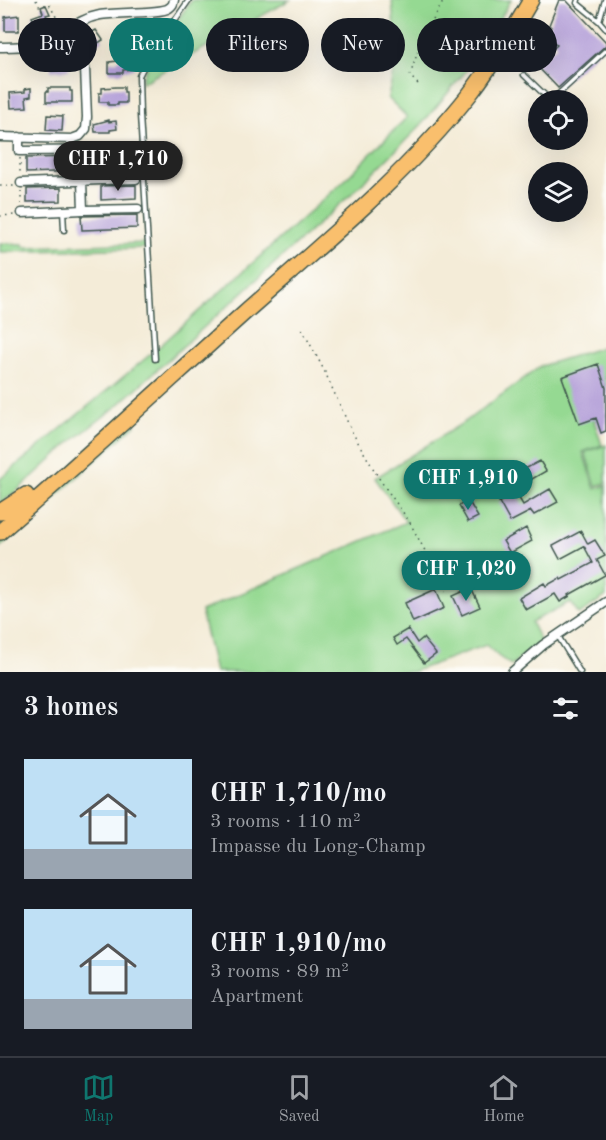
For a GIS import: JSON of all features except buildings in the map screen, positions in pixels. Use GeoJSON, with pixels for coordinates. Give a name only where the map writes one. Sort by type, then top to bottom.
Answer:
{"type":"FeatureCollection","features":[{"type":"Feature","properties":{"kind":"highway"},"geometry":{"type":"LineString","coordinates":[[0,519],[348,207],[407,150],[473,73],[520,0]]}},
{"type":"Feature","properties":{"kind":"highway"},"geometry":{"type":"LineString","coordinates":[[0,532],[333,234],[408,163],[481,79],[508,40],[531,0]]}},
{"type":"Feature","properties":{"kind":"highway"},"geometry":{"type":"LineString","coordinates":[[0,512],[26,495]]}},
{"type":"Feature","properties":{"kind":"street"},"geometry":{"type":"LineString","coordinates":[[88,18],[162,11],[169,8],[174,0]]}},
{"type":"Feature","properties":{"kind":"street"},"geometry":{"type":"LineString","coordinates":[[0,47],[18,46]]}},
{"type":"Feature","properties":{"kind":"street"},"geometry":{"type":"LineString","coordinates":[[0,137],[72,139],[80,136],[86,129],[87,117],[85,72]]}},
{"type":"Feature","properties":{"kind":"street"},"geometry":{"type":"LineString","coordinates":[[19,137],[19,151],[135,150]]}},
{"type":"Feature","properties":{"kind":"street"},"geometry":{"type":"LineString","coordinates":[[100,150],[101,180]]}},
{"type":"Feature","properties":{"kind":"street"},"geometry":{"type":"LineString","coordinates":[[21,183],[136,179]]}},
{"type":"Feature","properties":{"kind":"street"},"geometry":{"type":"LineString","coordinates":[[82,181],[84,210]]}},
{"type":"Feature","properties":{"kind":"street"},"geometry":{"type":"LineString","coordinates":[[22,213],[138,208]]}},
{"type":"Feature","properties":{"kind":"street"},"geometry":{"type":"LineString","coordinates":[[512,672],[543,645],[606,602]]}},
{"type":"Feature","properties":{"kind":"lane"},"geometry":{"type":"LineString","coordinates":[[155,359],[139,76],[146,62],[189,0]]}},
{"type":"Feature","properties":{"kind":"lane"},"geometry":{"type":"LineString","coordinates":[[578,0],[577,3],[606,29]]}},
{"type":"Feature","properties":{"kind":"lane"},"geometry":{"type":"LineString","coordinates":[[599,21],[605,0]]}},
{"type":"Feature","properties":{"kind":"lane"},"geometry":{"type":"LineString","coordinates":[[562,90],[606,50]]}},
{"type":"Feature","properties":{"kind":"lane"},"geometry":{"type":"LineString","coordinates":[[524,75],[540,90]]}},
{"type":"Feature","properties":{"kind":"lane"},"geometry":{"type":"LineString","coordinates":[[63,211],[64,230]]}},
{"type":"Feature","properties":{"kind":"lane"},"geometry":{"type":"LineString","coordinates":[[557,635],[580,672]]}},
{"type":"Feature","properties":{"kind":"path"},"geometry":{"type":"LineString","coordinates":[[36,0],[39,6],[49,4],[57,18]]}},
{"type":"Feature","properties":{"kind":"path"},"geometry":{"type":"LineString","coordinates":[[418,84],[410,76],[420,44],[444,0]]}},
{"type":"Feature","properties":{"kind":"path"},"geometry":{"type":"LineString","coordinates":[[0,186],[13,186],[21,183]]}},
{"type":"Feature","properties":{"kind":"path"},"geometry":{"type":"LineString","coordinates":[[0,216],[22,213]]}},
{"type":"Feature","properties":{"kind":"path"},"geometry":{"type":"LineString","coordinates":[[302,329],[324,370],[352,432],[380,480],[443,576],[446,591]]}},
{"type":"Feature","properties":{"kind":"green space"},"geometry":{"type":"Polygon","coordinates":[[[192,0],[290,0],[258,18],[206,18],[206,47],[194,54],[194,18],[179,18],[192,0]]]}},
{"type":"Feature","properties":{"kind":"green space"},"geometry":{"type":"Polygon","coordinates":[[[392,0],[511,0],[500,18],[417,18],[417,72],[465,72],[421,125],[359,187],[116,407],[67,445],[0,504],[0,479],[152,353],[343,182],[407,117],[388,98],[393,72],[405,72],[405,18],[393,18],[392,0]]]}},
{"type":"Feature","properties":{"kind":"green space"},"geometry":{"type":"Polygon","coordinates":[[[145,72],[162,72],[142,83],[145,72]]]}},
{"type":"Feature","properties":{"kind":"green space"},"geometry":{"type":"Polygon","coordinates":[[[0,243],[23,244],[24,247],[146,243],[146,248],[0,252],[0,243]]]}},
{"type":"Feature","properties":{"kind":"green space"},"geometry":{"type":"Polygon","coordinates":[[[606,346],[606,416],[594,421],[602,445],[583,452],[595,489],[606,485],[606,596],[579,614],[570,602],[531,622],[541,642],[511,665],[486,645],[412,672],[215,672],[201,611],[406,522],[375,478],[466,421],[541,366],[606,346]]]}},
{"type":"Feature","properties":{"kind":"green space"},"geometry":{"type":"Polygon","coordinates":[[[132,422],[135,425],[0,547],[0,543],[132,422]]]}},
{"type":"Feature","properties":{"kind":"green space"},"geometry":{"type":"Polygon","coordinates":[[[606,445],[606,483],[596,486],[585,452],[606,445]]]}}]}
